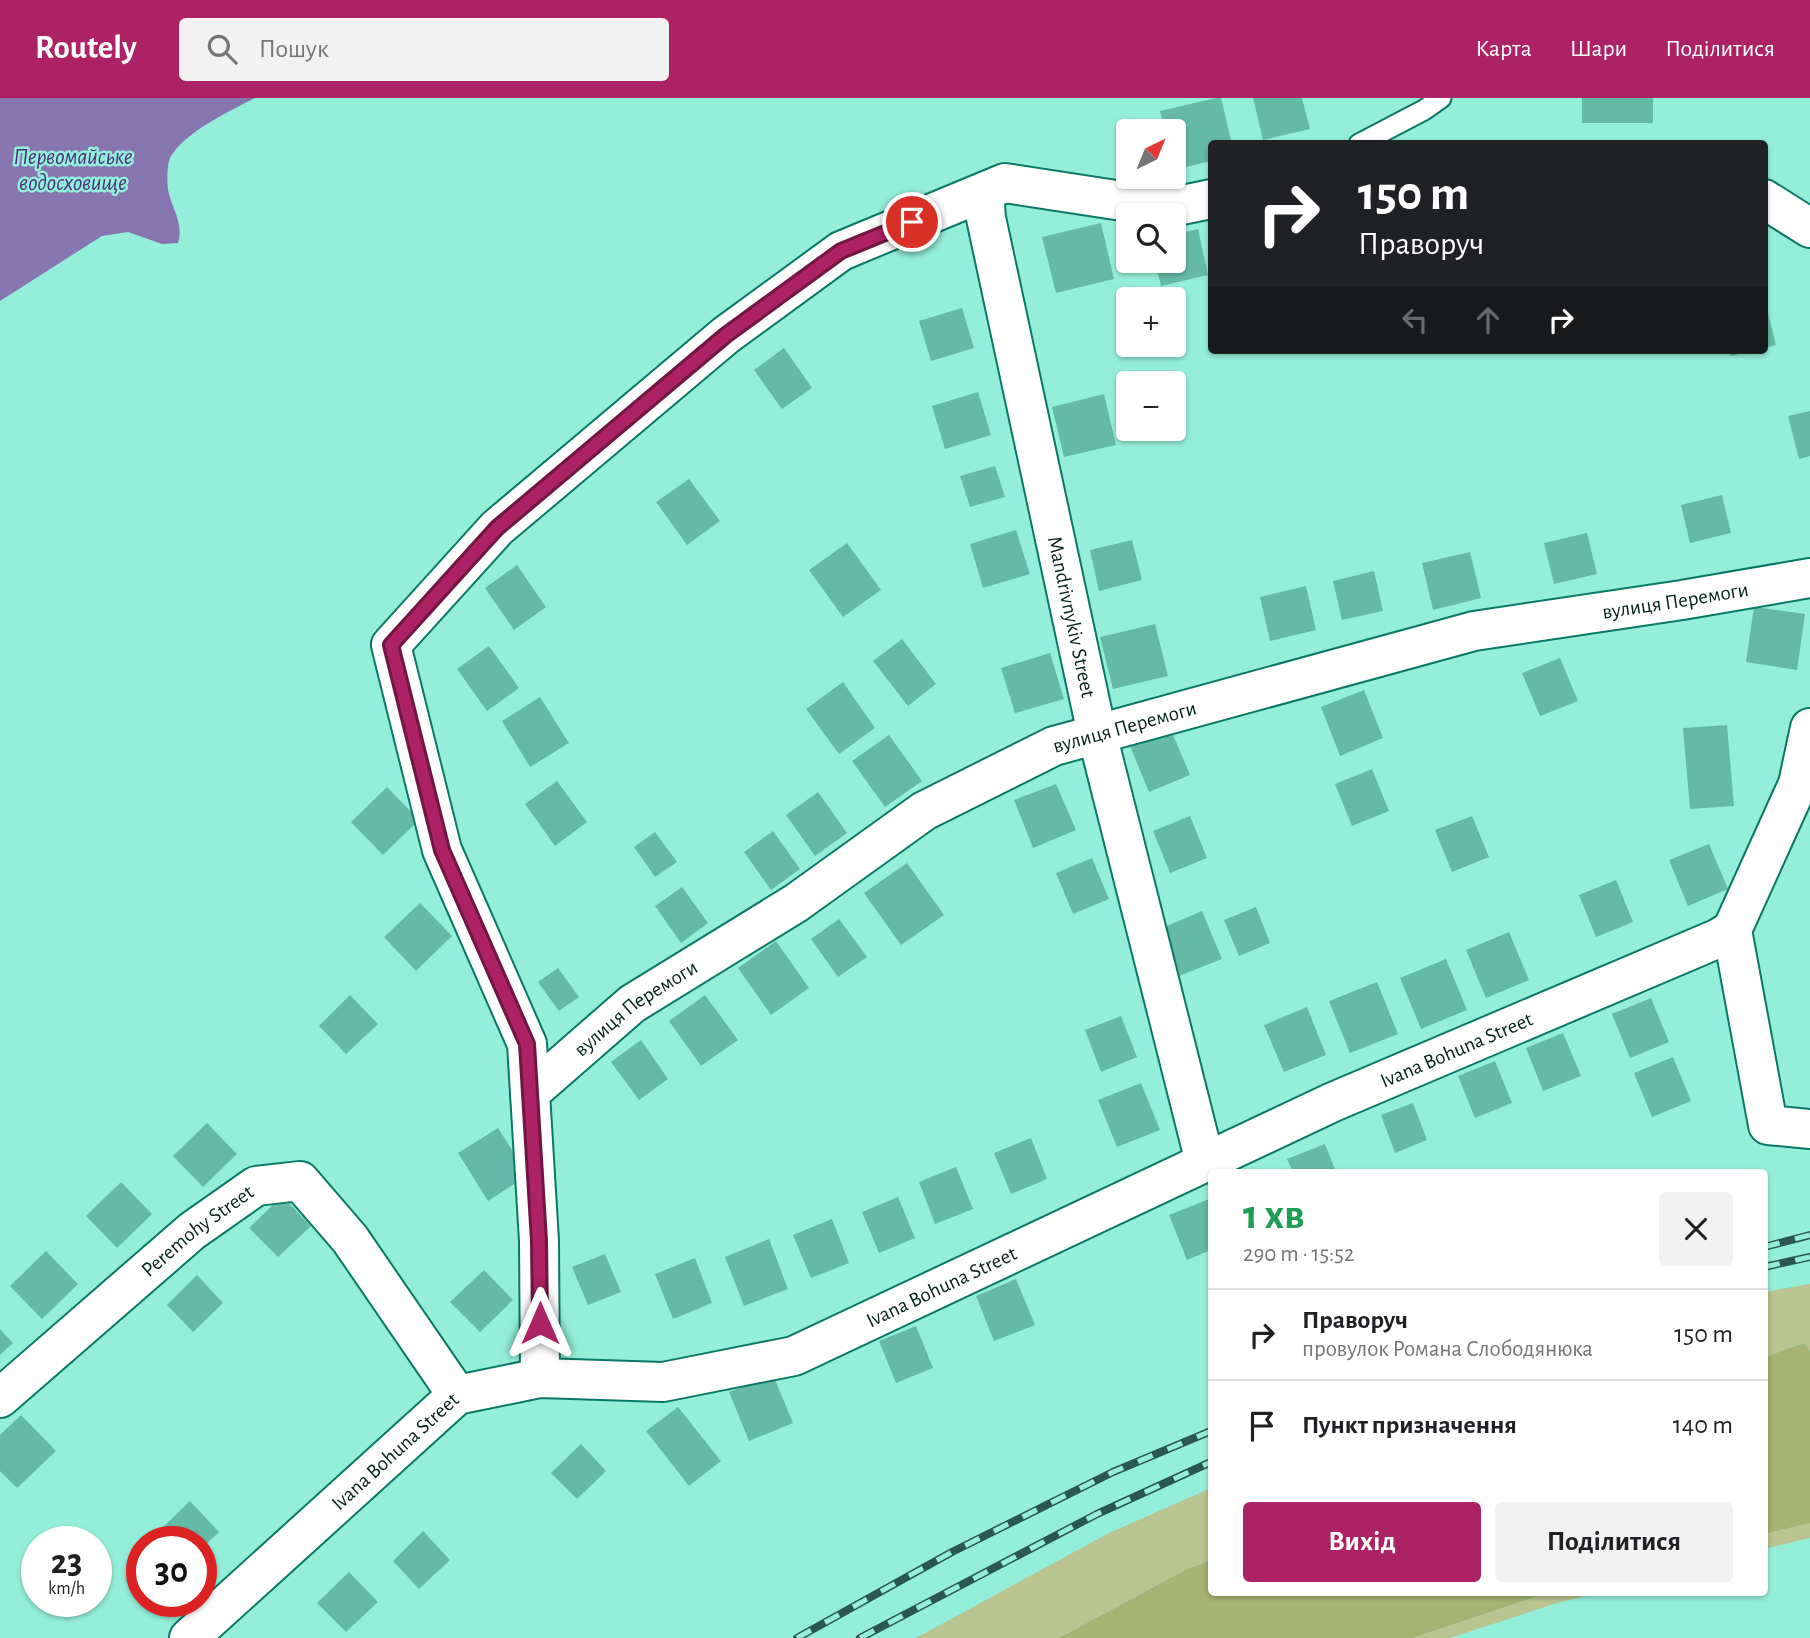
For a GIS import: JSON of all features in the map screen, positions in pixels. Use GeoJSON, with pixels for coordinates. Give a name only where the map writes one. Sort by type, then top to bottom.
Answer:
{"type":"FeatureCollection","features":[{"type":"Feature","properties":{"kind":"street"},"geometry":{"type":"LineString","coordinates":[[540,1378],[539,1241],[527,1044],[442,850],[391,645],[497,528],[726,335],[841,251],[1005,183],[1168,208],[1208,200]]}},
{"type":"Feature","properties":{"kind":"street","name":"Mandrivnykiv Street"},"geometry":{"type":"LineString","coordinates":[[984,192],[989,231],[1097,734],[1205,1162]]}},
{"type":"Feature","properties":{"kind":"street"},"geometry":{"type":"LineString","coordinates":[[1768,202],[1810,228]]}},
{"type":"Feature","properties":{"kind":"street","name":"вулиця Перемоги"},"geometry":{"type":"LineString","coordinates":[[530,1093],[632,1004],[796,903],[924,811],[1054,746],[1474,631],[1810,578]]}},
{"type":"Feature","properties":{"kind":"street"},"geometry":{"type":"LineString","coordinates":[[1810,727],[1798,784],[1732,930],[1768,1125],[1810,1129]]}},
{"type":"Feature","properties":{"kind":"street","name":"Ivana Bohuna Street"},"geometry":{"type":"LineString","coordinates":[[189,1638],[457,1395],[540,1378],[663,1382],[794,1356],[1333,1102],[1719,938],[1732,930]]}},
{"type":"Feature","properties":{"kind":"street","name":"Peremohy Street"},"geometry":{"type":"LineString","coordinates":[[0,1398],[203,1224],[256,1186],[300,1181],[351,1239],[457,1395]]}},
{"type":"Feature","properties":{"kind":"lane"},"geometry":{"type":"LineString","coordinates":[[1367,140],[1441,98]]}},
{"type":"Feature","properties":{"kind":"green space"},"geometry":{"type":"Polygon","coordinates":[[[1810,1284],[1810,1352],[1803,1343],[1768,1356],[1768,1291],[1810,1284]]]}},
{"type":"Feature","properties":{"kind":"green space"},"geometry":{"type":"Polygon","coordinates":[[[1804,1343],[1810,1352],[1810,1523],[1768,1533],[1768,1356],[1804,1343]]]}},
{"type":"Feature","properties":{"kind":"green space"},"geometry":{"type":"Polygon","coordinates":[[[1208,1489],[1208,1561],[1187,1569],[1059,1638],[916,1638],[1109,1533],[1208,1489]]]}},
{"type":"Feature","properties":{"kind":"green space"},"geometry":{"type":"Polygon","coordinates":[[[1810,1523],[1810,1538],[1768,1548],[1768,1533],[1810,1523]]]}},
{"type":"Feature","properties":{"kind":"green space"},"geometry":{"type":"Polygon","coordinates":[[[1208,1561],[1208,1596],[1538,1596],[1412,1638],[1059,1638],[1187,1569],[1208,1561]]]}},
{"type":"Feature","properties":{"kind":"green space"},"geometry":{"type":"Polygon","coordinates":[[[1538,1596],[1586,1596],[1450,1638],[1412,1638],[1538,1596]]]}},
{"type":"Feature","properties":{"kind":"water","name":"Первомайське водосховище"},"geometry":{"type":"Polygon","coordinates":[[[0,98],[255,98],[196,131],[170,158],[168,187],[179,222],[178,243],[162,244],[128,232],[102,236],[0,301],[0,98]]]}},
{"type":"Feature","properties":{"kind":"building"},"geometry":{"type":"Polygon","coordinates":[[[1221,98],[1231,140],[1208,140],[1208,162],[1186,167],[1186,119],[1162,119],[1160,111],[1221,98]]]}},
{"type":"Feature","properties":{"kind":"building"},"geometry":{"type":"Polygon","coordinates":[[[1253,98],[1302,98],[1310,129],[1263,140],[1253,98]]]}},
{"type":"Feature","properties":{"kind":"building"},"geometry":{"type":"Polygon","coordinates":[[[1582,98],[1653,98],[1653,123],[1582,123],[1582,98]]]}},
{"type":"Feature","properties":{"kind":"building"},"geometry":{"type":"Polygon","coordinates":[[[1101,223],[1114,279],[1056,293],[1042,237],[1101,223]]]}},
{"type":"Feature","properties":{"kind":"building"},"geometry":{"type":"Polygon","coordinates":[[[1198,229],[1208,275],[1161,286],[1158,273],[1186,273],[1186,232],[1198,229]]]}},
{"type":"Feature","properties":{"kind":"building"},"geometry":{"type":"Polygon","coordinates":[[[962,308],[974,348],[931,361],[919,321],[962,308]]]}},
{"type":"Feature","properties":{"kind":"building"},"geometry":{"type":"Polygon","coordinates":[[[1768,313],[1776,345],[1768,347],[1768,313]]]}},
{"type":"Feature","properties":{"kind":"building"},"geometry":{"type":"Polygon","coordinates":[[[784,348],[812,388],[782,409],[754,370],[784,348]]]}},
{"type":"Feature","properties":{"kind":"building"},"geometry":{"type":"Polygon","coordinates":[[[978,392],[991,435],[945,449],[932,406],[978,392]]]}},
{"type":"Feature","properties":{"kind":"building"},"geometry":{"type":"Polygon","coordinates":[[[1104,394],[1116,445],[1064,457],[1052,407],[1104,394]]]}},
{"type":"Feature","properties":{"kind":"building"},"geometry":{"type":"Polygon","coordinates":[[[1810,411],[1810,456],[1799,459],[1788,416],[1810,411]]]}},
{"type":"Feature","properties":{"kind":"building"},"geometry":{"type":"Polygon","coordinates":[[[995,466],[1005,497],[970,507],[960,476],[995,466]]]}},
{"type":"Feature","properties":{"kind":"building"},"geometry":{"type":"Polygon","coordinates":[[[689,479],[720,521],[687,545],[656,502],[689,479]]]}},
{"type":"Feature","properties":{"kind":"building"},"geometry":{"type":"Polygon","coordinates":[[[1722,495],[1731,533],[1690,543],[1681,505],[1722,495]]]}},
{"type":"Feature","properties":{"kind":"building"},"geometry":{"type":"Polygon","coordinates":[[[1016,530],[1030,574],[983,588],[970,544],[1016,530]]]}},
{"type":"Feature","properties":{"kind":"building"},"geometry":{"type":"Polygon","coordinates":[[[1587,533],[1597,574],[1554,584],[1544,543],[1587,533]]]}},
{"type":"Feature","properties":{"kind":"building"},"geometry":{"type":"Polygon","coordinates":[[[1132,540],[1142,580],[1099,591],[1090,550],[1132,540]]]}},
{"type":"Feature","properties":{"kind":"building"},"geometry":{"type":"Polygon","coordinates":[[[847,543],[881,590],[843,617],[809,570],[847,543]]]}},
{"type":"Feature","properties":{"kind":"building"},"geometry":{"type":"Polygon","coordinates":[[[1470,552],[1481,598],[1433,610],[1422,563],[1470,552]]]}},
{"type":"Feature","properties":{"kind":"building"},"geometry":{"type":"Polygon","coordinates":[[[517,565],[546,607],[514,630],[485,588],[517,565]]]}},
{"type":"Feature","properties":{"kind":"building"},"geometry":{"type":"Polygon","coordinates":[[[1374,571],[1383,611],[1342,620],[1333,581],[1374,571]]]}},
{"type":"Feature","properties":{"kind":"building"},"geometry":{"type":"Polygon","coordinates":[[[1306,586],[1316,630],[1270,641],[1260,597],[1306,586]]]}},
{"type":"Feature","properties":{"kind":"building"},"geometry":{"type":"Polygon","coordinates":[[[1754,607],[1805,614],[1797,670],[1746,662],[1754,607]]]}},
{"type":"Feature","properties":{"kind":"building"},"geometry":{"type":"Polygon","coordinates":[[[1155,624],[1168,676],[1113,689],[1100,637],[1155,624]]]}},
{"type":"Feature","properties":{"kind":"building"},"geometry":{"type":"Polygon","coordinates":[[[902,639],[936,684],[908,706],[873,661],[902,639]]]}},
{"type":"Feature","properties":{"kind":"building"},"geometry":{"type":"Polygon","coordinates":[[[489,646],[519,688],[487,711],[457,669],[489,646]]]}},
{"type":"Feature","properties":{"kind":"building"},"geometry":{"type":"Polygon","coordinates":[[[1050,653],[1064,699],[1015,713],[1001,668],[1050,653]]]}},
{"type":"Feature","properties":{"kind":"building"},"geometry":{"type":"Polygon","coordinates":[[[1560,658],[1578,701],[1540,716],[1522,673],[1560,658]]]}},
{"type":"Feature","properties":{"kind":"building"},"geometry":{"type":"Polygon","coordinates":[[[843,682],[875,728],[839,754],[806,709],[843,682]]]}},
{"type":"Feature","properties":{"kind":"building"},"geometry":{"type":"Polygon","coordinates":[[[1364,690],[1383,738],[1340,756],[1321,707],[1364,690]]]}},
{"type":"Feature","properties":{"kind":"building"},"geometry":{"type":"Polygon","coordinates":[[[540,697],[569,743],[530,767],[502,721],[540,697]]]}},
{"type":"Feature","properties":{"kind":"building"},"geometry":{"type":"Polygon","coordinates":[[[1727,725],[1734,806],[1690,809],[1683,728],[1727,725]]]}},
{"type":"Feature","properties":{"kind":"building"},"geometry":{"type":"Polygon","coordinates":[[[1171,730],[1190,775],[1149,792],[1130,746],[1171,730]]]}},
{"type":"Feature","properties":{"kind":"building"},"geometry":{"type":"Polygon","coordinates":[[[889,735],[922,781],[885,807],[852,761],[889,735]]]}},
{"type":"Feature","properties":{"kind":"building"},"geometry":{"type":"Polygon","coordinates":[[[1372,769],[1389,811],[1352,826],[1335,784],[1372,769]]]}},
{"type":"Feature","properties":{"kind":"building"},"geometry":{"type":"Polygon","coordinates":[[[557,781],[587,822],[555,846],[525,804],[557,781]]]}},
{"type":"Feature","properties":{"kind":"building"},"geometry":{"type":"Polygon","coordinates":[[[1056,784],[1076,830],[1033,848],[1014,800],[1056,784]]]}},
{"type":"Feature","properties":{"kind":"building"},"geometry":{"type":"Polygon","coordinates":[[[387,787],[419,820],[383,855],[351,822],[387,787]]]}},
{"type":"Feature","properties":{"kind":"building"},"geometry":{"type":"Polygon","coordinates":[[[818,792],[847,833],[815,856],[786,815],[818,792]]]}},
{"type":"Feature","properties":{"kind":"building"},"geometry":{"type":"Polygon","coordinates":[[[1190,816],[1207,858],[1170,873],[1153,831],[1190,816]]]}},
{"type":"Feature","properties":{"kind":"building"},"geometry":{"type":"Polygon","coordinates":[[[1472,816],[1489,857],[1452,872],[1435,830],[1472,816]]]}},
{"type":"Feature","properties":{"kind":"building"},"geometry":{"type":"Polygon","coordinates":[[[773,831],[800,869],[771,890],[744,852],[773,831]]]}},
{"type":"Feature","properties":{"kind":"building"},"geometry":{"type":"Polygon","coordinates":[[[655,832],[677,862],[655,877],[634,847],[655,832]]]}},
{"type":"Feature","properties":{"kind":"building"},"geometry":{"type":"Polygon","coordinates":[[[1709,844],[1728,889],[1688,906],[1669,860],[1709,844]]]}},
{"type":"Feature","properties":{"kind":"building"},"geometry":{"type":"Polygon","coordinates":[[[1092,858],[1109,899],[1073,914],[1056,873],[1092,858]]]}},
{"type":"Feature","properties":{"kind":"building"},"geometry":{"type":"Polygon","coordinates":[[[907,863],[944,915],[901,945],[864,893],[907,863]]]}},
{"type":"Feature","properties":{"kind":"building"},"geometry":{"type":"Polygon","coordinates":[[[1616,880],[1633,922],[1596,937],[1579,895],[1616,880]]]}},
{"type":"Feature","properties":{"kind":"building"},"geometry":{"type":"Polygon","coordinates":[[[682,887],[708,923],[681,943],[655,906],[682,887]]]}},
{"type":"Feature","properties":{"kind":"building"},"geometry":{"type":"Polygon","coordinates":[[[420,903],[452,936],[416,971],[384,937],[420,903]]]}},
{"type":"Feature","properties":{"kind":"building"},"geometry":{"type":"Polygon","coordinates":[[[1256,907],[1270,943],[1239,956],[1224,920],[1256,907]]]}},
{"type":"Feature","properties":{"kind":"building"},"geometry":{"type":"Polygon","coordinates":[[[1202,911],[1222,959],[1179,976],[1160,929],[1202,911]]]}},
{"type":"Feature","properties":{"kind":"building"},"geometry":{"type":"Polygon","coordinates":[[[839,919],[867,957],[838,977],[811,939],[839,919]]]}},
{"type":"Feature","properties":{"kind":"building"},"geometry":{"type":"Polygon","coordinates":[[[1509,932],[1529,980],[1486,998],[1466,950],[1509,932]]]}},
{"type":"Feature","properties":{"kind":"building"},"geometry":{"type":"Polygon","coordinates":[[[776,941],[809,988],[771,1015],[738,968],[776,941]]]}},
{"type":"Feature","properties":{"kind":"building"},"geometry":{"type":"Polygon","coordinates":[[[1446,959],[1467,1010],[1421,1029],[1400,978],[1446,959]]]}},
{"type":"Feature","properties":{"kind":"building"},"geometry":{"type":"Polygon","coordinates":[[[558,968],[579,997],[559,1011],[538,982],[558,968]]]}},
{"type":"Feature","properties":{"kind":"building"},"geometry":{"type":"Polygon","coordinates":[[[1377,982],[1398,1034],[1350,1053],[1329,1001],[1377,982]]]}},
{"type":"Feature","properties":{"kind":"building"},"geometry":{"type":"Polygon","coordinates":[[[350,995],[378,1024],[346,1054],[319,1026],[350,995]]]}},
{"type":"Feature","properties":{"kind":"building"},"geometry":{"type":"Polygon","coordinates":[[[705,995],[738,1040],[701,1066],[669,1021],[705,995]]]}},
{"type":"Feature","properties":{"kind":"building"},"geometry":{"type":"Polygon","coordinates":[[[1651,998],[1669,1042],[1630,1058],[1612,1014],[1651,998]]]}},
{"type":"Feature","properties":{"kind":"building"},"geometry":{"type":"Polygon","coordinates":[[[1307,1007],[1326,1055],[1284,1072],[1264,1025],[1307,1007]]]}},
{"type":"Feature","properties":{"kind":"building"},"geometry":{"type":"Polygon","coordinates":[[[1121,1016],[1137,1057],[1101,1072],[1085,1030],[1121,1016]]]}},
{"type":"Feature","properties":{"kind":"building"},"geometry":{"type":"Polygon","coordinates":[[[1563,1033],[1581,1076],[1543,1091],[1526,1048],[1563,1033]]]}},
{"type":"Feature","properties":{"kind":"building"},"geometry":{"type":"Polygon","coordinates":[[[641,1040],[668,1079],[639,1100],[611,1062],[641,1040]]]}},
{"type":"Feature","properties":{"kind":"building"},"geometry":{"type":"Polygon","coordinates":[[[1673,1057],[1691,1101],[1652,1117],[1634,1073],[1673,1057]]]}},
{"type":"Feature","properties":{"kind":"building"},"geometry":{"type":"Polygon","coordinates":[[[1495,1061],[1512,1103],[1475,1118],[1458,1076],[1495,1061]]]}},
{"type":"Feature","properties":{"kind":"building"},"geometry":{"type":"Polygon","coordinates":[[[1141,1083],[1160,1130],[1117,1147],[1098,1100],[1141,1083]]]}},
{"type":"Feature","properties":{"kind":"building"},"geometry":{"type":"Polygon","coordinates":[[[1413,1103],[1427,1140],[1395,1153],[1381,1115],[1413,1103]]]}},
{"type":"Feature","properties":{"kind":"building"},"geometry":{"type":"Polygon","coordinates":[[[207,1123],[237,1154],[203,1187],[173,1156],[207,1123]]]}},
{"type":"Feature","properties":{"kind":"building"},"geometry":{"type":"Polygon","coordinates":[[[498,1128],[528,1175],[488,1201],[458,1153],[498,1128]]]}},
{"type":"Feature","properties":{"kind":"building"},"geometry":{"type":"Polygon","coordinates":[[[1031,1138],[1047,1179],[1011,1194],[994,1153],[1031,1138]]]}},
{"type":"Feature","properties":{"kind":"building"},"geometry":{"type":"Polygon","coordinates":[[[1325,1144],[1335,1169],[1292,1169],[1287,1159],[1325,1144]]]}},
{"type":"Feature","properties":{"kind":"building"},"geometry":{"type":"Polygon","coordinates":[[[956,1167],[973,1209],[935,1224],[919,1182],[956,1167]]]}},
{"type":"Feature","properties":{"kind":"building"},"geometry":{"type":"Polygon","coordinates":[[[121,1182],[152,1214],[117,1248],[86,1216],[121,1182]]]}},
{"type":"Feature","properties":{"kind":"building"},"geometry":{"type":"Polygon","coordinates":[[[282,1196],[311,1226],[278,1257],[249,1228],[282,1196]]]}},
{"type":"Feature","properties":{"kind":"building"},"geometry":{"type":"Polygon","coordinates":[[[898,1197],[915,1238],[879,1253],[862,1212],[898,1197]]]}},
{"type":"Feature","properties":{"kind":"building"},"geometry":{"type":"Polygon","coordinates":[[[1208,1199],[1208,1251],[1187,1260],[1169,1215],[1208,1199]]]}},
{"type":"Feature","properties":{"kind":"building"},"geometry":{"type":"Polygon","coordinates":[[[832,1219],[849,1263],[811,1278],[793,1235],[832,1219]]]}},
{"type":"Feature","properties":{"kind":"building"},"geometry":{"type":"Polygon","coordinates":[[[769,1239],[788,1289],[744,1306],[725,1257],[769,1239]]]}},
{"type":"Feature","properties":{"kind":"building"},"geometry":{"type":"Polygon","coordinates":[[[46,1251],[78,1284],[42,1319],[10,1286],[46,1251]]]}},
{"type":"Feature","properties":{"kind":"building"},"geometry":{"type":"Polygon","coordinates":[[[605,1254],[621,1292],[588,1305],[572,1267],[605,1254]]]}},
{"type":"Feature","properties":{"kind":"building"},"geometry":{"type":"Polygon","coordinates":[[[695,1258],[712,1303],[673,1319],[655,1274],[695,1258]]]}},
{"type":"Feature","properties":{"kind":"building"},"geometry":{"type":"Polygon","coordinates":[[[484,1270],[513,1300],[480,1332],[450,1302],[484,1270]]]}},
{"type":"Feature","properties":{"kind":"building"},"geometry":{"type":"Polygon","coordinates":[[[197,1275],[223,1303],[193,1332],[167,1305],[197,1275]]]}},
{"type":"Feature","properties":{"kind":"building"},"geometry":{"type":"Polygon","coordinates":[[[1016,1279],[1035,1325],[994,1341],[976,1296],[1016,1279]]]}},
{"type":"Feature","properties":{"kind":"building"},"geometry":{"type":"Polygon","coordinates":[[[916,1326],[933,1368],[896,1383],[879,1341],[916,1326]]]}},
{"type":"Feature","properties":{"kind":"building"},"geometry":{"type":"Polygon","coordinates":[[[0,1329],[13,1343],[0,1355],[0,1329]]]}},
{"type":"Feature","properties":{"kind":"building"},"geometry":{"type":"Polygon","coordinates":[[[773,1375],[793,1423],[749,1441],[729,1392],[773,1375]]]}},
{"type":"Feature","properties":{"kind":"building"},"geometry":{"type":"Polygon","coordinates":[[[678,1407],[721,1461],[689,1486],[646,1431],[678,1407]]]}},
{"type":"Feature","properties":{"kind":"building"},"geometry":{"type":"Polygon","coordinates":[[[21,1415],[56,1451],[17,1488],[0,1471],[0,1435],[21,1415]]]}},
{"type":"Feature","properties":{"kind":"building"},"geometry":{"type":"Polygon","coordinates":[[[581,1444],[606,1471],[577,1499],[551,1473],[581,1444]]]}},
{"type":"Feature","properties":{"kind":"building"},"geometry":{"type":"Polygon","coordinates":[[[190,1501],[213,1526],[164,1526],[190,1501]]]}},
{"type":"Feature","properties":{"kind":"building"},"geometry":{"type":"Polygon","coordinates":[[[423,1531],[450,1560],[419,1589],[393,1561],[423,1531]]]}},
{"type":"Feature","properties":{"kind":"building"},"geometry":{"type":"Polygon","coordinates":[[[349,1572],[378,1602],[346,1632],[317,1603],[349,1572]]]}},
{"type":"Feature","properties":{"kind":"railway"},"geometry":{"type":"LineString","coordinates":[[1768,1246],[1810,1235]]}},
{"type":"Feature","properties":{"kind":"railway"},"geometry":{"type":"LineString","coordinates":[[1768,1266],[1810,1257]]}},
{"type":"Feature","properties":{"kind":"railway"},"geometry":{"type":"LineString","coordinates":[[797,1638],[952,1552],[1113,1472],[1208,1432]]}},
{"type":"Feature","properties":{"kind":"railway"},"geometry":{"type":"LineString","coordinates":[[860,1638],[1097,1514],[1208,1463]]}},
{"type":"Feature","properties":{"kind":"route"},"geometry":{"type":"LineString","coordinates":[[540,1323],[539,1241],[527,1044],[442,850],[391,645],[497,528],[726,335],[841,251],[912,222]]}}]}
